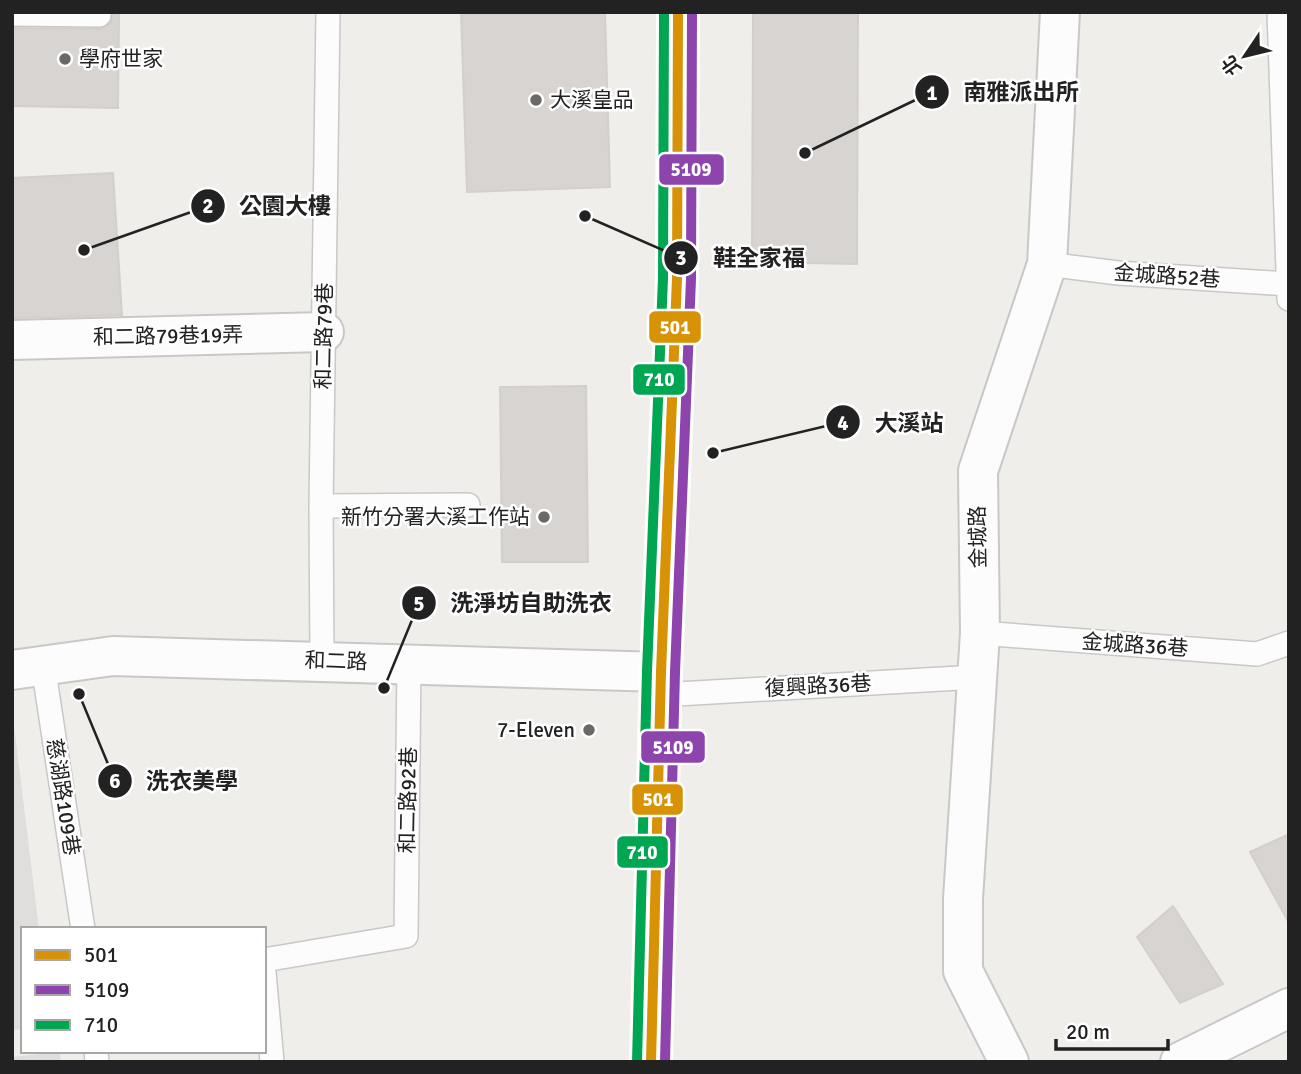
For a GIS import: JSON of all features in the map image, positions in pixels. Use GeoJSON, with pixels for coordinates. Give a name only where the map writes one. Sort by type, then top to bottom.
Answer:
{"type":"FeatureCollection","features":[{"type":"Feature","properties":{"kind":"main road"},"geometry":{"type":"LineString","coordinates":[[651,1062],[660,683],[677,294],[678,12]]}},
{"type":"Feature","properties":{"kind":"street","name":"金城路"},"geometry":{"type":"LineString","coordinates":[[1009,1062],[963,971],[963,900],[980,633],[978,471],[1047,264],[1060,12]]}},
{"type":"Feature","properties":{"kind":"street","name":"和二路79巷19弄"},"geometry":{"type":"LineString","coordinates":[[12,340],[324,332]]}},
{"type":"Feature","properties":{"kind":"street","name":"和二路"},"geometry":{"type":"LineString","coordinates":[[28,668],[113,656],[409,664],[660,683]]}},
{"type":"Feature","properties":{"kind":"street"},"geometry":{"type":"LineString","coordinates":[[1180,1062],[1289,1008]]}},
{"type":"Feature","properties":{"kind":"lane","name":"和二路79巷"},"geometry":{"type":"LineString","coordinates":[[322,661],[321,506],[328,12]]}},
{"type":"Feature","properties":{"kind":"lane"},"geometry":{"type":"LineString","coordinates":[[1279,12],[1289,299]]}},
{"type":"Feature","properties":{"kind":"lane"},"geometry":{"type":"LineString","coordinates":[[12,14],[99,15]]}},
{"type":"Feature","properties":{"kind":"lane","name":"金城路52巷"},"geometry":{"type":"LineString","coordinates":[[1047,264],[1118,273],[1288,284]]}},
{"type":"Feature","properties":{"kind":"lane"},"geometry":{"type":"LineString","coordinates":[[321,506],[468,505]]}},
{"type":"Feature","properties":{"kind":"lane","name":"金城路36巷"},"geometry":{"type":"LineString","coordinates":[[980,633],[1257,654],[1289,643]]}},
{"type":"Feature","properties":{"kind":"lane","name":"和二路92巷"},"geometry":{"type":"LineString","coordinates":[[266,960],[406,936],[409,664]]}},
{"type":"Feature","properties":{"kind":"lane","name":"慈湖路109巷"},"geometry":{"type":"LineString","coordinates":[[28,668],[83,927]]}},
{"type":"Feature","properties":{"kind":"lane","name":"復興路36巷"},"geometry":{"type":"LineString","coordinates":[[660,683],[977,677]]}},
{"type":"Feature","properties":{"kind":"lane"},"geometry":{"type":"LineString","coordinates":[[266,994],[272,1062]]}},
{"type":"Feature","properties":{"kind":"shaded area"},"geometry":{"type":"Polygon","coordinates":[[[12,709],[39,927],[21,927],[21,1029],[12,1030],[12,709]]]}},
{"type":"Feature","properties":{"kind":"shaded area"},"geometry":{"type":"Polygon","coordinates":[[[60,1053],[61,1062],[12,1062],[12,1057],[60,1053]]]}},
{"type":"Feature","properties":{"kind":"building","name":"學府世家"},"geometry":{"type":"Polygon","coordinates":[[[112,12],[119,12],[118,108],[12,106],[12,28],[100,29],[111,23],[112,12]]]}},
{"type":"Feature","properties":{"kind":"building","name":"大溪皇品"},"geometry":{"type":"Polygon","coordinates":[[[461,12],[605,12],[610,187],[467,192],[461,12]]]}},
{"type":"Feature","properties":{"kind":"building"},"geometry":{"type":"Polygon","coordinates":[[[753,12],[858,12],[857,264],[752,262],[753,12]]]}},
{"type":"Feature","properties":{"kind":"building"},"geometry":{"type":"Polygon","coordinates":[[[113,173],[122,315],[12,318],[12,178],[113,173]]]}},
{"type":"Feature","properties":{"kind":"building","name":"新竹分署大溪工作站"},"geometry":{"type":"Polygon","coordinates":[[[586,386],[588,562],[502,562],[500,387],[586,386]]]}},
{"type":"Feature","properties":{"kind":"building"},"geometry":{"type":"Polygon","coordinates":[[[1289,834],[1289,923],[1250,852],[1289,834]]]}},
{"type":"Feature","properties":{"kind":"building"},"geometry":{"type":"Polygon","coordinates":[[[1173,906],[1223,984],[1180,1003],[1137,937],[1173,906]]]}},
{"type":"Feature","properties":{"kind":"transit line","name":"710"},"geometry":{"type":"LineString","coordinates":[[637,1062],[647,671],[663,278],[664,12]]}},
{"type":"Feature","properties":{"kind":"transit line","name":"501"},"geometry":{"type":"LineString","coordinates":[[651,1062],[661,672],[677,278],[678,12]]}},
{"type":"Feature","properties":{"kind":"transit line","name":"5109"},"geometry":{"type":"LineString","coordinates":[[665,1062],[675,672],[691,279],[692,12]]}},
{"type":"Feature","properties":{"kind":"place","name":"學府世家"},"geometry":{"type":"Point","coordinates":[65,59]}},
{"type":"Feature","properties":{"kind":"place","name":"大溪皇品"},"geometry":{"type":"Point","coordinates":[536,100]}},
{"type":"Feature","properties":{"kind":"place","name":"南雅派出所"},"geometry":{"type":"Point","coordinates":[805,153]}},
{"type":"Feature","properties":{"kind":"place","name":"鞋全家福"},"geometry":{"type":"Point","coordinates":[585,216]}},
{"type":"Feature","properties":{"kind":"place","name":"公園大樓"},"geometry":{"type":"Point","coordinates":[84,250]}},
{"type":"Feature","properties":{"kind":"place","name":"大溪站"},"geometry":{"type":"Point","coordinates":[713,453]}},
{"type":"Feature","properties":{"kind":"place","name":"新竹分署大溪工作站"},"geometry":{"type":"Point","coordinates":[544,517]}},
{"type":"Feature","properties":{"kind":"place","name":"洗淨坊自助洗衣"},"geometry":{"type":"Point","coordinates":[384,688]}},
{"type":"Feature","properties":{"kind":"place","name":"洗衣美學"},"geometry":{"type":"Point","coordinates":[79,694]}},
{"type":"Feature","properties":{"kind":"place","name":"7-Eleven"},"geometry":{"type":"Point","coordinates":[589,730]}}]}
